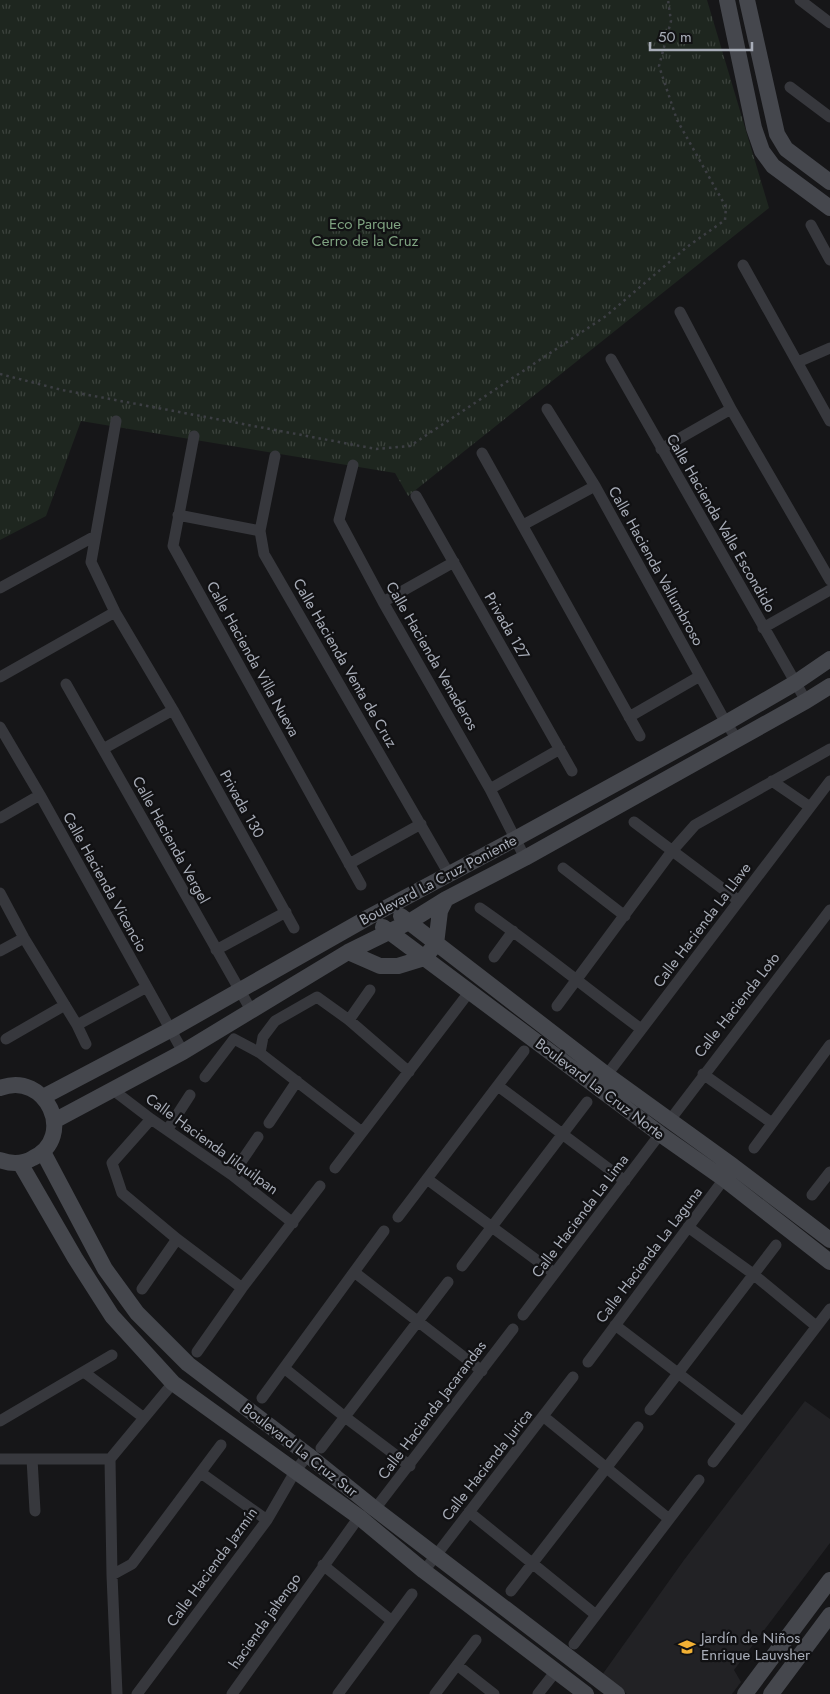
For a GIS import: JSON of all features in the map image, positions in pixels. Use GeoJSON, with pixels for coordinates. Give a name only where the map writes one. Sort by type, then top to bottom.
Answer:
{"type":"FeatureCollection","features":[{"type":"Feature","properties":{"kind":"street"},"geometry":{"type":"LineString","coordinates":[[727,0],[754,128],[762,150],[773,166],[830,208]]}},
{"type":"Feature","properties":{"kind":"street"},"geometry":{"type":"LineString","coordinates":[[746,0],[777,134],[786,149],[830,182]]}},
{"type":"Feature","properties":{"kind":"street"},"geometry":{"type":"LineString","coordinates":[[800,0],[830,22]]}},
{"type":"Feature","properties":{"kind":"street"},"geometry":{"type":"LineString","coordinates":[[790,87],[830,117]]}},
{"type":"Feature","properties":{"kind":"street"},"geometry":{"type":"LineString","coordinates":[[811,225],[830,260]]}},
{"type":"Feature","properties":{"kind":"street"},"geometry":{"type":"LineString","coordinates":[[743,265],[830,421]]}},
{"type":"Feature","properties":{"kind":"street"},"geometry":{"type":"LineString","coordinates":[[680,312],[731,409],[830,580]]}},
{"type":"Feature","properties":{"kind":"street"},"geometry":{"type":"LineString","coordinates":[[798,362],[830,348]]}},
{"type":"Feature","properties":{"kind":"street","name":"Calle Hacienda Valle Escondido"},"geometry":{"type":"LineString","coordinates":[[612,359],[661,449],[806,701]]}},
{"type":"Feature","properties":{"kind":"street","name":"Calle Hacienda Vallumbroso"},"geometry":{"type":"LineString","coordinates":[[547,409],[595,486],[737,740]]}},
{"type":"Feature","properties":{"kind":"street"},"geometry":{"type":"LineString","coordinates":[[661,449],[731,409]]}},
{"type":"Feature","properties":{"kind":"street"},"geometry":{"type":"LineString","coordinates":[[103,749],[173,710],[115,612],[91,562],[116,421]]}},
{"type":"Feature","properties":{"kind":"street","name":"Calle Hacienda Villa Nueva"},"geometry":{"type":"LineString","coordinates":[[194,436],[173,546],[362,885]]}},
{"type":"Feature","properties":{"kind":"street"},"geometry":{"type":"LineString","coordinates":[[482,453],[640,736]]}},
{"type":"Feature","properties":{"kind":"street","name":"Calle Hacienda Venta de Cruz"},"geometry":{"type":"LineString","coordinates":[[275,456],[260,531],[264,554],[449,874]]}},
{"type":"Feature","properties":{"kind":"street","name":"Calle Hacienda Venaderos"},"geometry":{"type":"LineString","coordinates":[[353,465],[339,520],[383,602],[490,789],[525,858]]}},
{"type":"Feature","properties":{"kind":"street"},"geometry":{"type":"LineString","coordinates":[[522,525],[595,486]]}},
{"type":"Feature","properties":{"kind":"street","name":"Privada 127"},"geometry":{"type":"LineString","coordinates":[[416,496],[572,771]]}},
{"type":"Feature","properties":{"kind":"street"},"geometry":{"type":"LineString","coordinates":[[178,515],[260,531]]}},
{"type":"Feature","properties":{"kind":"street"},"geometry":{"type":"LineString","coordinates":[[0,588],[95,536]]}},
{"type":"Feature","properties":{"kind":"street"},"geometry":{"type":"LineString","coordinates":[[383,602],[454,562]]}},
{"type":"Feature","properties":{"kind":"street"},"geometry":{"type":"LineString","coordinates":[[763,628],[830,590]]}},
{"type":"Feature","properties":{"kind":"street"},"geometry":{"type":"LineString","coordinates":[[0,677],[115,612]]}},
{"type":"Feature","properties":{"kind":"street","name":"Boulevard La Cruz Poniente"},"geometry":{"type":"LineString","coordinates":[[43,1097],[170,1030],[369,917],[726,723],[795,683],[830,659]]}},
{"type":"Feature","properties":{"kind":"street"},"geometry":{"type":"LineString","coordinates":[[629,717],[700,676]]}},
{"type":"Feature","properties":{"kind":"street","name":"Calle Hacienda Vergel"},"geometry":{"type":"LineString","coordinates":[[66,684],[251,1010]]}},
{"type":"Feature","properties":{"kind":"street","name":"Boulevard La Cruz Poniente"},"geometry":{"type":"LineString","coordinates":[[54,1121],[184,1052],[348,952],[409,922],[446,899],[525,858],[830,686]]}},
{"type":"Feature","properties":{"kind":"street","name":"Privada 130"},"geometry":{"type":"LineString","coordinates":[[173,710],[294,928]]}},
{"type":"Feature","properties":{"kind":"street","name":"Calle Hacienda Vicencio"},"geometry":{"type":"LineString","coordinates":[[0,727],[184,1052]]}},
{"type":"Feature","properties":{"kind":"street"},"geometry":{"type":"LineString","coordinates":[[490,789],[560,749]]}},
{"type":"Feature","properties":{"kind":"street"},"geometry":{"type":"LineString","coordinates":[[558,1006],[672,851],[694,826],[830,749]]}},
{"type":"Feature","properties":{"kind":"street"},"geometry":{"type":"LineString","coordinates":[[772,781],[810,807]]}},
{"type":"Feature","properties":{"kind":"street","name":"Calle Hacienda La Llave"},"geometry":{"type":"LineString","coordinates":[[602,1081],[830,781]]}},
{"type":"Feature","properties":{"kind":"street"},"geometry":{"type":"LineString","coordinates":[[0,818],[40,795]]}},
{"type":"Feature","properties":{"kind":"street"},"geometry":{"type":"LineString","coordinates":[[634,822],[739,901]]}},
{"type":"Feature","properties":{"kind":"street"},"geometry":{"type":"LineString","coordinates":[[350,864],[421,824]]}},
{"type":"Feature","properties":{"kind":"street"},"geometry":{"type":"LineString","coordinates":[[562,868],[625,916]]}},
{"type":"Feature","properties":{"kind":"street"},"geometry":{"type":"LineString","coordinates":[[0,893],[24,938],[77,1025],[86,1044]]}},
{"type":"Feature","properties":{"kind":"street"},"geometry":{"type":"LineString","coordinates":[[348,952],[380,966],[398,966],[424,958],[436,944],[440,911],[446,899]]}},
{"type":"Feature","properties":{"kind":"street","name":"Boulevard La Cruz Norte"},"geometry":{"type":"LineString","coordinates":[[388,907],[409,922],[602,1081],[660,1134],[729,1172],[830,1240]]}},
{"type":"Feature","properties":{"kind":"street"},"geometry":{"type":"LineString","coordinates":[[480,908],[514,931],[576,981],[642,1029]]}},
{"type":"Feature","properties":{"kind":"street","name":"Calle Hacienda Loto"},"geometry":{"type":"LineString","coordinates":[[670,1120],[703,1074],[830,910]]}},
{"type":"Feature","properties":{"kind":"street"},"geometry":{"type":"LineString","coordinates":[[216,950],[286,912]]}},
{"type":"Feature","properties":{"kind":"street","name":"Boulevard La Cruz Norte"},"geometry":{"type":"LineString","coordinates":[[369,917],[470,991],[602,1081],[670,1120],[830,1262]]}},
{"type":"Feature","properties":{"kind":"street"},"geometry":{"type":"LineString","coordinates":[[494,957],[514,931]]}},
{"type":"Feature","properties":{"kind":"street"},"geometry":{"type":"LineString","coordinates":[[0,951],[24,938]]}},
{"type":"Feature","properties":{"kind":"street"},"geometry":{"type":"LineString","coordinates":[[77,1025],[147,987]]}},
{"type":"Feature","properties":{"kind":"street"},"geometry":{"type":"LineString","coordinates":[[348,1020],[370,990]]}},
{"type":"Feature","properties":{"kind":"street"},"geometry":{"type":"LineString","coordinates":[[335,1168],[470,991]]}},
{"type":"Feature","properties":{"kind":"street"},"geometry":{"type":"LineString","coordinates":[[260,1053],[263,1038],[275,1021],[317,997],[348,1020],[409,1072]]}},
{"type":"Feature","properties":{"kind":"street"},"geometry":{"type":"LineString","coordinates":[[6,1039],[65,1005]]}},
{"type":"Feature","properties":{"kind":"street"},"geometry":{"type":"LineString","coordinates":[[205,1077],[234,1039],[260,1053],[362,1132]]}},
{"type":"Feature","properties":{"kind":"street"},"geometry":{"type":"LineString","coordinates":[[754,1148],[830,1045]]}},
{"type":"Feature","properties":{"kind":"street"},"geometry":{"type":"LineString","coordinates":[[398,1217],[524,1052]]}},
{"type":"Feature","properties":{"kind":"street"},"geometry":{"type":"LineString","coordinates":[[703,1074],[772,1123]]}},
{"type":"Feature","properties":{"kind":"street"},"geometry":{"type":"LineString","coordinates":[[269,1123],[297,1082]]}},
{"type":"Feature","properties":{"kind":"street"},"geometry":{"type":"LineString","coordinates":[[0,1160],[20,1163],[43,1152],[52,1138],[54,1121],[48,1104],[37,1092],[22,1086],[2,1084]]}},
{"type":"Feature","properties":{"kind":"street"},"geometry":{"type":"LineString","coordinates":[[498,1086],[625,1181]]}},
{"type":"Feature","properties":{"kind":"street","name":"Calle Hacienda Jilquilpan"},"geometry":{"type":"LineString","coordinates":[[114,1090],[151,1119],[232,1175],[293,1222]]}},
{"type":"Feature","properties":{"kind":"street"},"geometry":{"type":"LineString","coordinates":[[168,1129],[190,1095]]}},
{"type":"Feature","properties":{"kind":"street"},"geometry":{"type":"LineString","coordinates":[[462,1266],[587,1102]]}},
{"type":"Feature","properties":{"kind":"street"},"geometry":{"type":"LineString","coordinates":[[151,1119],[112,1163],[122,1193],[177,1239],[242,1288]]}},
{"type":"Feature","properties":{"kind":"street","name":"Calle Hacienda La Lima"},"geometry":{"type":"LineString","coordinates":[[523,1315],[660,1134]]}},
{"type":"Feature","properties":{"kind":"street"},"geometry":{"type":"LineString","coordinates":[[232,1175],[258,1137]]}},
{"type":"Feature","properties":{"kind":"street","name":"Boulevard La Cruz Sur"},"geometry":{"type":"LineString","coordinates":[[43,1152],[105,1269],[137,1314],[188,1364],[315,1451],[375,1509],[617,1694]]}},
{"type":"Feature","properties":{"kind":"street","name":"Boulevard La Cruz Sur"},"geometry":{"type":"LineString","coordinates":[[20,1163],[75,1258],[112,1316],[173,1383],[359,1517],[424,1571],[586,1694]]}},
{"type":"Feature","properties":{"kind":"street","name":"Calle Hacienda La Laguna"},"geometry":{"type":"LineString","coordinates":[[588,1362],[729,1172]]}},
{"type":"Feature","properties":{"kind":"street"},"geometry":{"type":"LineString","coordinates":[[812,1195],[830,1172]]}},
{"type":"Feature","properties":{"kind":"street"},"geometry":{"type":"LineString","coordinates":[[427,1179],[554,1273]]}},
{"type":"Feature","properties":{"kind":"street"},"geometry":{"type":"LineString","coordinates":[[197,1352],[242,1288],[320,1186]]}},
{"type":"Feature","properties":{"kind":"street"},"geometry":{"type":"LineString","coordinates":[[688,1227],[753,1274],[816,1326]]}},
{"type":"Feature","properties":{"kind":"street"},"geometry":{"type":"LineString","coordinates":[[262,1398],[384,1230]]}},
{"type":"Feature","properties":{"kind":"street"},"geometry":{"type":"LineString","coordinates":[[142,1289],[177,1239]]}},
{"type":"Feature","properties":{"kind":"street"},"geometry":{"type":"LineString","coordinates":[[650,1410],[776,1245]]}},
{"type":"Feature","properties":{"kind":"street"},"geometry":{"type":"LineString","coordinates":[[354,1272],[482,1371]]}},
{"type":"Feature","properties":{"kind":"street","name":"Calle Hacienda Jazmín"},"geometry":{"type":"LineString","coordinates":[[137,1694],[267,1520],[296,1470],[345,1418],[448,1282]]}},
{"type":"Feature","properties":{"kind":"street"},"geometry":{"type":"LineString","coordinates":[[713,1462],[830,1309]]}},
{"type":"Feature","properties":{"kind":"street"},"geometry":{"type":"LineString","coordinates":[[615,1325],[742,1422]]}},
{"type":"Feature","properties":{"kind":"street","name":"Calle Hacienda Jacarandas"},"geometry":{"type":"LineString","coordinates":[[375,1509],[410,1466],[513,1329]]}},
{"type":"Feature","properties":{"kind":"street"},"geometry":{"type":"LineString","coordinates":[[0,1421],[112,1355]]}},
{"type":"Feature","properties":{"kind":"street"},"geometry":{"type":"LineString","coordinates":[[284,1368],[345,1418],[410,1466]]}},
{"type":"Feature","properties":{"kind":"street"},"geometry":{"type":"LineString","coordinates":[[84,1372],[144,1418]]}},
{"type":"Feature","properties":{"kind":"street","name":"Calle Hacienda Jurica"},"geometry":{"type":"LineString","coordinates":[[424,1571],[573,1377]]}},
{"type":"Feature","properties":{"kind":"street"},"geometry":{"type":"LineString","coordinates":[[117,1694],[110,1459],[173,1383]]}},
{"type":"Feature","properties":{"kind":"street"},"geometry":{"type":"LineString","coordinates":[[543,1416],[669,1520]]}},
{"type":"Feature","properties":{"kind":"street"},"geometry":{"type":"LineString","coordinates":[[512,1591],[638,1427]]}},
{"type":"Feature","properties":{"kind":"street"},"geometry":{"type":"LineString","coordinates":[[112,1576],[132,1564],[221,1445]]}},
{"type":"Feature","properties":{"kind":"street"},"geometry":{"type":"LineString","coordinates":[[32,1459],[35,1512]]}},
{"type":"Feature","properties":{"kind":"street"},"geometry":{"type":"LineString","coordinates":[[0,1460],[110,1459]]}},
{"type":"Feature","properties":{"kind":"street"},"geometry":{"type":"LineString","coordinates":[[201,1473],[267,1520]]}},
{"type":"Feature","properties":{"kind":"street"},"geometry":{"type":"LineString","coordinates":[[574,1644],[699,1480]]}},
{"type":"Feature","properties":{"kind":"street"},"geometry":{"type":"LineString","coordinates":[[470,1512],[596,1615]]}},
{"type":"Feature","properties":{"kind":"street","name":"hacienda jaltengo"},"geometry":{"type":"LineString","coordinates":[[232,1694],[359,1517]]}},
{"type":"Feature","properties":{"kind":"street"},"geometry":{"type":"LineString","coordinates":[[323,1565],[392,1621]]}},
{"type":"Feature","properties":{"kind":"street"},"geometry":{"type":"LineString","coordinates":[[745,1694],[830,1580]]}},
{"type":"Feature","properties":{"kind":"street"},"geometry":{"type":"LineString","coordinates":[[338,1694],[412,1594]]}},
{"type":"Feature","properties":{"kind":"street"},"geometry":{"type":"LineString","coordinates":[[770,1694],[829,1618],[810,1606]]}},
{"type":"Feature","properties":{"kind":"street"},"geometry":{"type":"LineString","coordinates":[[435,1694],[476,1640]]}},
{"type":"Feature","properties":{"kind":"street"},"geometry":{"type":"LineString","coordinates":[[457,1665],[494,1694]]}},
{"type":"Feature","properties":{"kind":"street"},"geometry":{"type":"LineString","coordinates":[[538,1694],[556,1670]]}},
{"type":"Feature","properties":{"kind":"path"},"geometry":{"type":"LineString","coordinates":[[0,374],[62,390],[376,449],[410,446],[606,316],[687,247],[725,220],[726,207],[678,120],[659,66],[671,21],[668,0]]}},
{"type":"Feature","properties":{"kind":"shaded area"},"geometry":{"type":"Polygon","coordinates":[[[805,1401],[830,1419],[830,1543],[734,1670],[741,1682],[732,1694],[627,1694],[602,1675],[684,1560],[805,1401]]]}},
{"type":"Feature","properties":{"kind":"green space","name":"Eco Parque Cerro de la Cruz"},"geometry":{"type":"Polygon","coordinates":[[[0,0],[707,0],[769,208],[408,496],[395,473],[81,421],[46,516],[0,540],[0,0]]]}},
{"type":"Feature","properties":{"kind":"place","name":"Jardín de Niños Enrique Lauvsher"},"geometry":{"type":"Point","coordinates":[687,1647]}}]}
